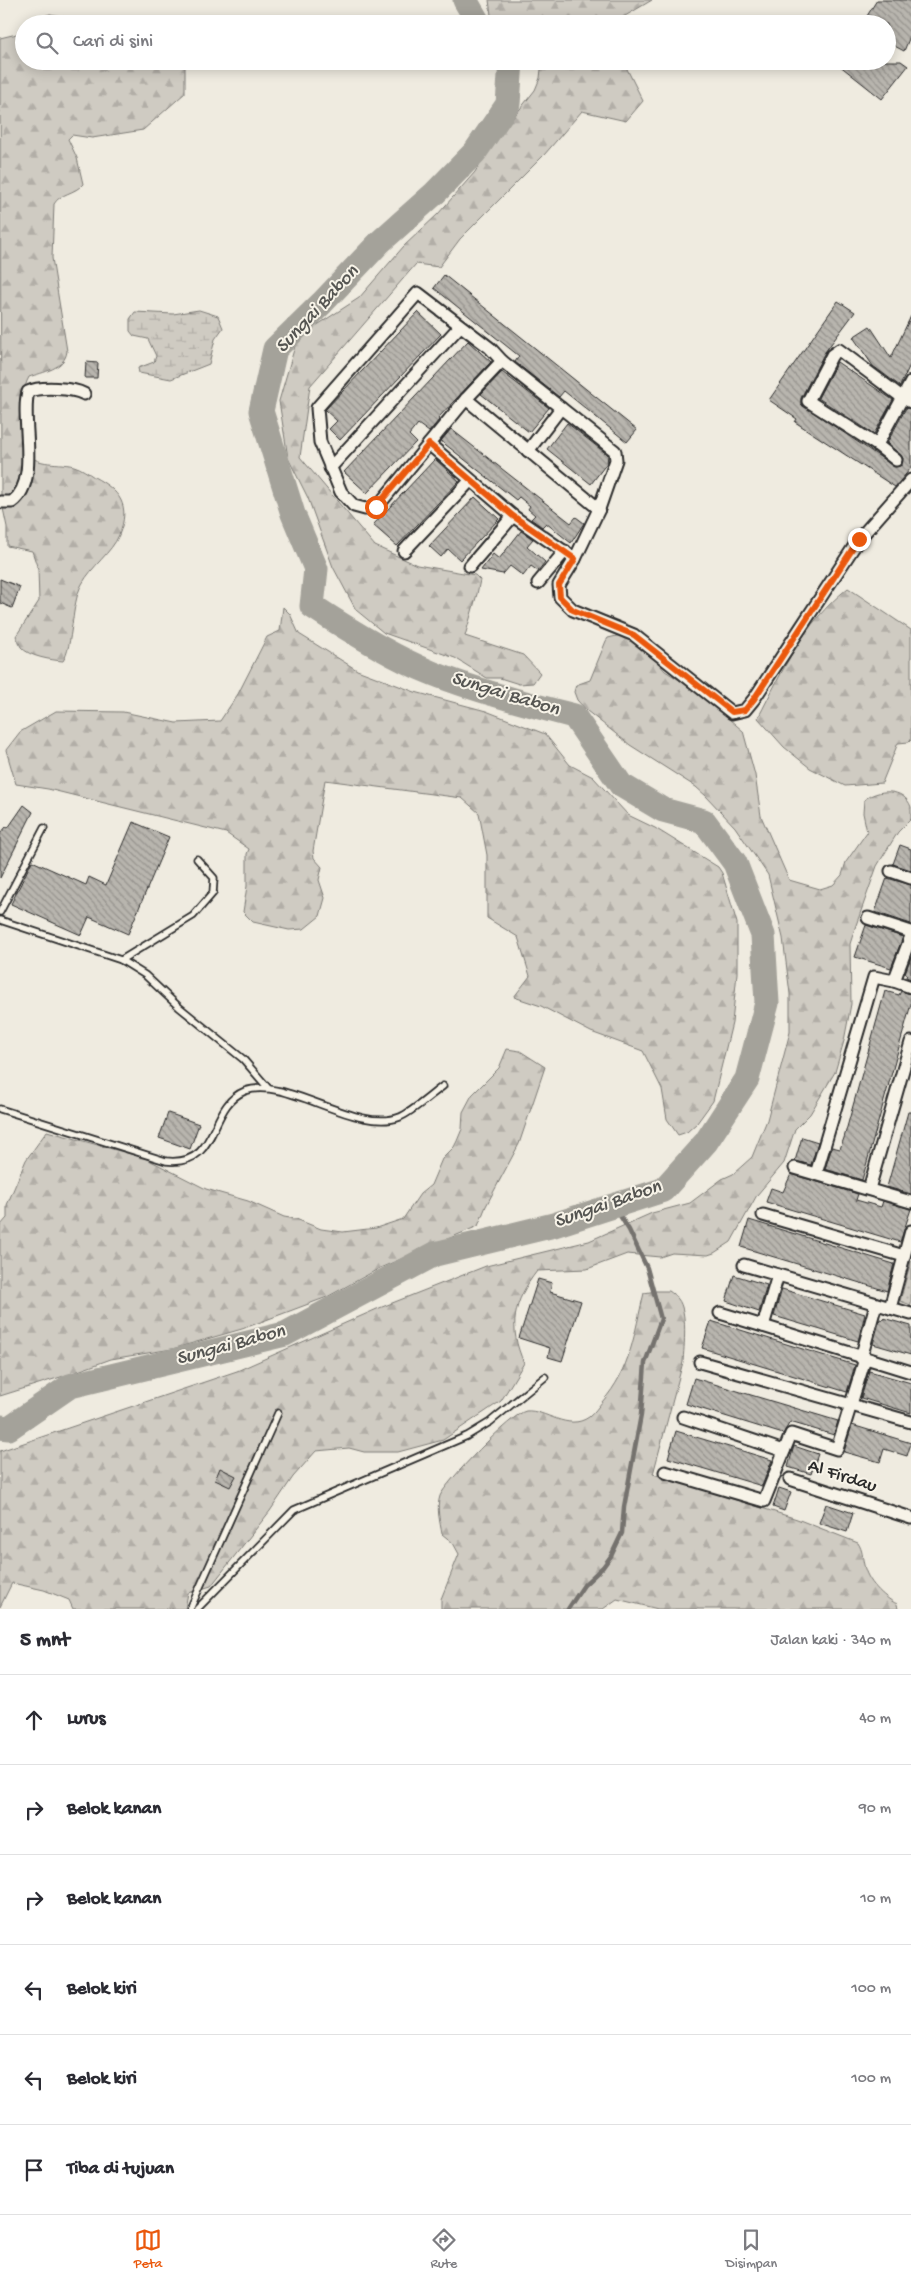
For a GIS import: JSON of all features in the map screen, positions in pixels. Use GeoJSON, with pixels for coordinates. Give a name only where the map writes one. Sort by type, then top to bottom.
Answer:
{"type":"FeatureCollection","features":[{"type":"Feature","properties":{"kind":"street"},"geometry":{"type":"LineString","coordinates":[[502,361],[466,399],[376,507],[365,509],[354,506],[341,492],[320,442],[317,408],[323,398],[418,293],[490,348],[502,361],[615,451],[616,460],[599,509],[575,559],[559,585],[560,597],[573,610],[634,635],[732,712],[745,710],[859,539],[911,480]]}},
{"type":"Feature","properties":{"kind":"street"},"geometry":{"type":"LineString","coordinates":[[330,468],[460,326]]}},
{"type":"Feature","properties":{"kind":"street"},"geometry":{"type":"LineString","coordinates":[[896,460],[877,445],[808,401],[832,355],[837,350],[842,351],[907,400]]}},
{"type":"Feature","properties":{"kind":"street"},"geometry":{"type":"LineString","coordinates":[[877,445],[907,400],[911,382]]}},
{"type":"Feature","properties":{"kind":"street"},"geometry":{"type":"LineString","coordinates":[[0,502],[12,502],[22,491],[28,460],[28,392],[58,389],[84,394]]}},
{"type":"Feature","properties":{"kind":"street"},"geometry":{"type":"LineString","coordinates":[[466,399],[599,509]]}},
{"type":"Feature","properties":{"kind":"street"},"geometry":{"type":"LineString","coordinates":[[528,451],[561,408]]}},
{"type":"Feature","properties":{"kind":"street"},"geometry":{"type":"LineString","coordinates":[[429,444],[513,516],[575,559]]}},
{"type":"Feature","properties":{"kind":"street"},"geometry":{"type":"LineString","coordinates":[[404,551],[470,481]]}},
{"type":"Feature","properties":{"kind":"street"},"geometry":{"type":"LineString","coordinates":[[470,566],[513,516]]}},
{"type":"Feature","properties":{"kind":"street"},"geometry":{"type":"LineString","coordinates":[[538,583],[565,551]]}},
{"type":"Feature","properties":{"kind":"street"},"geometry":{"type":"LineString","coordinates":[[891,871],[911,878]]}},
{"type":"Feature","properties":{"kind":"street"},"geometry":{"type":"LineString","coordinates":[[868,918],[911,932]]}},
{"type":"Feature","properties":{"kind":"street"},"geometry":{"type":"LineString","coordinates":[[894,981],[911,936]]}},
{"type":"Feature","properties":{"kind":"street"},"geometry":{"type":"LineString","coordinates":[[816,1174],[874,978],[894,981],[911,987]]}},
{"type":"Feature","properties":{"kind":"street"},"geometry":{"type":"LineString","coordinates":[[869,1190],[911,1042]]}},
{"type":"Feature","properties":{"kind":"street"},"geometry":{"type":"LineString","coordinates":[[795,1168],[911,1202]]}},
{"type":"Feature","properties":{"kind":"street"},"geometry":{"type":"LineString","coordinates":[[763,1215],[904,1256]]}},
{"type":"Feature","properties":{"kind":"street"},"geometry":{"type":"LineString","coordinates":[[890,1308],[911,1232]]}},
{"type":"Feature","properties":{"kind":"street"},"geometry":{"type":"LineString","coordinates":[[744,1265],[911,1314]]}},
{"type":"Feature","properties":{"kind":"street"},"geometry":{"type":"LineString","coordinates":[[763,1326],[778,1275]]}},
{"type":"Feature","properties":{"kind":"street"},"geometry":{"type":"LineString","coordinates":[[665,1472],[764,1501],[792,1434],[837,1449],[876,1304]]}},
{"type":"Feature","properties":{"kind":"street"},"geometry":{"type":"LineString","coordinates":[[720,1313],[911,1372]]}},
{"type":"Feature","properties":{"kind":"street"},"geometry":{"type":"LineString","coordinates":[[700,1362],[911,1422]]}},
{"type":"Feature","properties":{"kind":"street"},"geometry":{"type":"LineString","coordinates":[[683,1417],[784,1451]]}},
{"type":"Feature","properties":{"kind":"street","name":"Al Firdau"},"geometry":{"type":"LineString","coordinates":[[790,1479],[911,1518]]}},
{"type":"Feature","properties":{"kind":"lane"},"geometry":{"type":"LineString","coordinates":[[0,912],[44,828]]}},
{"type":"Feature","properties":{"kind":"lane"},"geometry":{"type":"LineString","coordinates":[[121,960],[193,916],[213,893],[214,878],[197,859]]}},
{"type":"Feature","properties":{"kind":"lane"},"geometry":{"type":"LineString","coordinates":[[0,920],[121,960],[145,975],[178,1007],[243,1059],[268,1088]]}},
{"type":"Feature","properties":{"kind":"lane"},"geometry":{"type":"LineString","coordinates":[[0,1109],[166,1161],[178,1163],[191,1158],[206,1147],[224,1110],[234,1099],[245,1092],[268,1088],[375,1121],[400,1117],[443,1086]]}},
{"type":"Feature","properties":{"kind":"lane"},"geometry":{"type":"LineString","coordinates":[[197,1609],[294,1510],[467,1436],[490,1422],[545,1377]]}},
{"type":"Feature","properties":{"kind":"lane"},"geometry":{"type":"LineString","coordinates":[[190,1609],[278,1413]]}},
{"type":"Feature","properties":{"kind":"green space"},"geometry":{"type":"Polygon","coordinates":[[[489,0],[652,0],[627,15],[491,15],[489,0]]]}},
{"type":"Feature","properties":{"kind":"green space"},"geometry":{"type":"Polygon","coordinates":[[[15,34],[15,70],[185,70],[185,93],[143,130],[92,138],[72,135],[68,139],[77,158],[83,184],[57,200],[54,204],[52,258],[67,351],[58,366],[29,377],[22,402],[24,447],[28,454],[39,461],[74,466],[103,482],[121,500],[124,515],[116,541],[86,578],[78,592],[69,646],[63,661],[29,653],[21,647],[16,636],[39,601],[38,569],[32,551],[7,546],[7,527],[1,499],[0,38],[15,34]]]}},
{"type":"Feature","properties":{"kind":"green space"},"geometry":{"type":"Polygon","coordinates":[[[541,70],[628,70],[643,101],[626,121],[582,111],[544,155],[460,239],[439,267],[416,264],[310,386],[300,457],[375,546],[417,565],[475,575],[480,580],[465,636],[523,655],[540,673],[533,683],[519,684],[500,678],[487,678],[455,658],[384,633],[356,610],[333,567],[308,498],[288,458],[279,401],[295,346],[302,335],[359,298],[404,246],[438,214],[475,172],[490,147],[535,90],[541,70]]]}},
{"type":"Feature","properties":{"kind":"green space"},"geometry":{"type":"Polygon","coordinates":[[[199,310],[218,316],[223,328],[215,339],[209,364],[171,379],[139,373],[138,368],[154,362],[156,356],[148,339],[134,336],[130,331],[130,319],[135,312],[173,314],[199,310]]]}},
{"type":"Feature","properties":{"kind":"green space"},"geometry":{"type":"Polygon","coordinates":[[[848,588],[911,630],[911,740],[898,743],[882,783],[845,786],[810,768],[784,747],[758,718],[806,632],[832,602],[848,588]]]}},
{"type":"Feature","properties":{"kind":"green space"},"geometry":{"type":"Polygon","coordinates":[[[283,607],[290,614],[299,634],[357,670],[415,692],[486,711],[545,734],[570,765],[593,777],[628,815],[655,828],[718,867],[722,873],[737,923],[737,973],[732,1023],[713,1101],[697,1123],[687,1132],[678,1135],[667,1119],[662,1089],[643,1051],[591,1032],[541,1006],[514,997],[530,976],[518,937],[487,918],[487,855],[479,813],[462,798],[325,780],[313,851],[314,858],[322,867],[319,880],[325,898],[320,916],[304,929],[289,930],[253,922],[243,912],[247,886],[247,854],[249,849],[226,833],[48,789],[16,784],[6,750],[20,732],[56,711],[123,712],[176,723],[220,721],[238,694],[267,637],[280,631],[283,607]]]}},
{"type":"Feature","properties":{"kind":"green space"},"geometry":{"type":"Polygon","coordinates":[[[621,635],[628,637],[654,658],[665,671],[694,689],[743,731],[755,775],[761,816],[789,880],[820,889],[833,885],[842,875],[846,862],[867,832],[863,813],[864,800],[869,796],[883,792],[896,793],[903,796],[911,807],[911,819],[898,832],[877,866],[850,944],[851,1004],[844,1041],[835,1072],[810,1114],[795,1129],[784,1163],[757,1195],[731,1242],[714,1253],[708,1255],[672,1253],[660,1257],[627,1254],[587,1269],[537,1271],[523,1293],[515,1315],[516,1338],[524,1363],[501,1401],[443,1440],[398,1452],[364,1452],[349,1448],[316,1451],[293,1477],[270,1511],[211,1586],[188,1593],[185,1609],[73,1609],[69,1600],[44,1590],[12,1583],[0,1607],[0,1451],[237,1371],[377,1309],[486,1266],[589,1241],[652,1213],[690,1203],[722,1179],[733,1174],[752,1157],[767,1120],[790,1032],[790,994],[783,938],[768,875],[735,827],[706,796],[696,787],[630,745],[587,711],[577,700],[574,692],[576,685],[590,680],[608,638],[621,635]]]}},
{"type":"Feature","properties":{"kind":"green space"},"geometry":{"type":"Polygon","coordinates":[[[507,1049],[520,1051],[545,1067],[519,1144],[486,1206],[478,1226],[380,1268],[327,1297],[242,1329],[172,1349],[111,1359],[0,1396],[0,1226],[7,1218],[7,1205],[26,1160],[47,1131],[145,1158],[206,1189],[248,1201],[284,1217],[296,1219],[321,1229],[343,1232],[376,1228],[403,1219],[420,1194],[431,1185],[442,1159],[454,1147],[457,1141],[462,1129],[463,1112],[472,1095],[499,1068],[507,1049]]]}},
{"type":"Feature","properties":{"kind":"green space"},"geometry":{"type":"Polygon","coordinates":[[[911,1261],[911,1305],[900,1301],[911,1261]]]}},
{"type":"Feature","properties":{"kind":"green space"},"geometry":{"type":"Polygon","coordinates":[[[669,1291],[678,1299],[683,1312],[684,1339],[683,1362],[653,1474],[797,1519],[858,1543],[862,1551],[868,1577],[881,1593],[897,1604],[898,1609],[658,1609],[617,1599],[603,1609],[441,1609],[441,1599],[459,1554],[453,1543],[442,1534],[438,1505],[440,1496],[480,1449],[518,1415],[526,1411],[533,1411],[573,1422],[589,1417],[612,1390],[625,1364],[634,1337],[644,1293],[669,1291]]]}},
{"type":"Feature","properties":{"kind":"building"},"geometry":{"type":"Polygon","coordinates":[[[877,0],[911,0],[911,34],[904,51],[896,47],[896,15],[868,15],[877,0]]]}},
{"type":"Feature","properties":{"kind":"building"},"geometry":{"type":"Polygon","coordinates":[[[896,61],[901,61],[908,66],[882,99],[845,70],[896,70],[896,61]]]}},
{"type":"Feature","properties":{"kind":"building"},"geometry":{"type":"Polygon","coordinates":[[[444,275],[637,430],[627,442],[564,391],[559,397],[515,362],[519,356],[434,288],[444,275]]]}},
{"type":"Feature","properties":{"kind":"building"},"geometry":{"type":"Polygon","coordinates":[[[838,301],[855,312],[825,352],[801,398],[801,404],[895,467],[902,465],[903,458],[887,443],[906,408],[911,409],[911,468],[895,487],[795,422],[797,419],[769,400],[838,301]]]}},
{"type":"Feature","properties":{"kind":"building"},"geometry":{"type":"Polygon","coordinates":[[[418,312],[441,334],[340,440],[329,429],[337,421],[325,410],[418,312]]]}},
{"type":"Feature","properties":{"kind":"building"},"geometry":{"type":"Polygon","coordinates":[[[911,316],[911,363],[900,386],[873,366],[853,337],[870,326],[891,358],[911,316]]]}},
{"type":"Feature","properties":{"kind":"building"},"geometry":{"type":"Polygon","coordinates":[[[468,341],[491,362],[438,418],[439,420],[429,432],[418,424],[409,435],[416,442],[367,493],[344,472],[468,341]]]}},
{"type":"Feature","properties":{"kind":"building"},"geometry":{"type":"Polygon","coordinates":[[[86,362],[98,363],[97,378],[85,378],[86,362]]]}},
{"type":"Feature","properties":{"kind":"building"},"geometry":{"type":"Polygon","coordinates":[[[837,362],[893,400],[874,434],[818,398],[837,362]]]}},
{"type":"Feature","properties":{"kind":"building"},"geometry":{"type":"Polygon","coordinates":[[[502,372],[549,408],[529,432],[481,394],[502,372]]]}},
{"type":"Feature","properties":{"kind":"building"},"geometry":{"type":"Polygon","coordinates":[[[567,423],[608,455],[607,463],[591,484],[547,449],[567,423]]]}},
{"type":"Feature","properties":{"kind":"building"},"geometry":{"type":"Polygon","coordinates":[[[451,429],[571,523],[576,517],[584,523],[571,543],[546,523],[542,527],[531,519],[535,515],[528,509],[530,506],[519,497],[516,500],[441,441],[451,429]]]}},
{"type":"Feature","properties":{"kind":"building"},"geometry":{"type":"Polygon","coordinates":[[[435,459],[459,481],[397,546],[373,525],[435,459]]]}},
{"type":"Feature","properties":{"kind":"building"},"geometry":{"type":"Polygon","coordinates":[[[475,497],[499,519],[460,560],[448,549],[441,557],[429,546],[475,497]]]}},
{"type":"Feature","properties":{"kind":"building"},"geometry":{"type":"Polygon","coordinates":[[[521,531],[533,539],[527,546],[545,562],[538,571],[531,566],[523,576],[510,566],[503,574],[481,570],[493,554],[499,559],[521,531]]]}},
{"type":"Feature","properties":{"kind":"building"},"geometry":{"type":"Polygon","coordinates":[[[0,579],[20,587],[12,608],[0,603],[0,579]]]}},
{"type":"Feature","properties":{"kind":"building"},"geometry":{"type":"Polygon","coordinates":[[[24,805],[33,812],[0,878],[0,834],[6,827],[8,828],[24,805]]]}},
{"type":"Feature","properties":{"kind":"building"},"geometry":{"type":"Polygon","coordinates":[[[133,822],[169,837],[128,934],[89,917],[81,935],[11,904],[32,861],[86,885],[89,877],[106,885],[133,822]]]}},
{"type":"Feature","properties":{"kind":"building"},"geometry":{"type":"Polygon","coordinates":[[[900,845],[911,849],[911,870],[893,864],[900,845]]]}},
{"type":"Feature","properties":{"kind":"building"},"geometry":{"type":"Polygon","coordinates":[[[887,878],[911,885],[911,924],[875,912],[887,878]]]}},
{"type":"Feature","properties":{"kind":"building"},"geometry":{"type":"Polygon","coordinates":[[[866,925],[903,937],[891,968],[855,957],[866,925]]]}},
{"type":"Feature","properties":{"kind":"building"},"geometry":{"type":"Polygon","coordinates":[[[911,957],[911,979],[906,977],[907,974],[905,973],[911,957]]]}},
{"type":"Feature","properties":{"kind":"building"},"geometry":{"type":"Polygon","coordinates":[[[885,991],[899,995],[901,991],[911,994],[911,1004],[862,1180],[825,1169],[832,1147],[840,1149],[844,1138],[885,991]]]}},
{"type":"Feature","properties":{"kind":"building"},"geometry":{"type":"Polygon","coordinates":[[[908,1112],[911,1112],[911,1194],[887,1187],[908,1112]]]}},
{"type":"Feature","properties":{"kind":"building"},"geometry":{"type":"Polygon","coordinates":[[[168,1113],[199,1124],[190,1149],[159,1138],[168,1113]]]}},
{"type":"Feature","properties":{"kind":"building"},"geometry":{"type":"Polygon","coordinates":[[[802,1137],[818,1142],[811,1165],[795,1161],[802,1137]]]}},
{"type":"Feature","properties":{"kind":"building"},"geometry":{"type":"Polygon","coordinates":[[[791,1174],[858,1194],[856,1200],[881,1207],[883,1201],[911,1209],[900,1242],[766,1202],[771,1188],[783,1192],[791,1174]]]}},
{"type":"Feature","properties":{"kind":"building"},"geometry":{"type":"Polygon","coordinates":[[[749,1220],[894,1264],[887,1291],[741,1247],[749,1220]]]}},
{"type":"Feature","properties":{"kind":"building"},"geometry":{"type":"Polygon","coordinates":[[[734,1275],[767,1285],[759,1312],[726,1301],[734,1275]]]}},
{"type":"Feature","properties":{"kind":"building"},"geometry":{"type":"Polygon","coordinates":[[[538,1279],[552,1283],[550,1292],[581,1301],[562,1361],[548,1357],[550,1348],[519,1338],[538,1279]]]}},
{"type":"Feature","properties":{"kind":"building"},"geometry":{"type":"Polygon","coordinates":[[[782,1289],[865,1314],[858,1341],[774,1316],[782,1289]]]}},
{"type":"Feature","properties":{"kind":"building"},"geometry":{"type":"Polygon","coordinates":[[[883,1318],[911,1326],[911,1355],[873,1344],[880,1319],[883,1320],[883,1318]]]}},
{"type":"Feature","properties":{"kind":"building"},"geometry":{"type":"Polygon","coordinates":[[[711,1321],[855,1365],[847,1392],[702,1348],[711,1321]]]}},
{"type":"Feature","properties":{"kind":"building"},"geometry":{"type":"Polygon","coordinates":[[[869,1371],[911,1383],[911,1413],[861,1398],[869,1371]]]}},
{"type":"Feature","properties":{"kind":"building"},"geometry":{"type":"Polygon","coordinates":[[[694,1378],[838,1421],[834,1435],[790,1422],[783,1434],[686,1404],[694,1378]]]}},
{"type":"Feature","properties":{"kind":"building"},"geometry":{"type":"Polygon","coordinates":[[[852,1425],[911,1443],[907,1456],[884,1449],[880,1462],[844,1452],[852,1425]]]}},
{"type":"Feature","properties":{"kind":"building"},"geometry":{"type":"Polygon","coordinates":[[[676,1431],[772,1460],[762,1486],[668,1458],[676,1431]]]}},
{"type":"Feature","properties":{"kind":"building"},"geometry":{"type":"Polygon","coordinates":[[[794,1446],[818,1454],[811,1474],[788,1467],[794,1446]]]}},
{"type":"Feature","properties":{"kind":"building"},"geometry":{"type":"Polygon","coordinates":[[[220,1468],[236,1476],[230,1487],[215,1480],[220,1468]]]}},
{"type":"Feature","properties":{"kind":"building"},"geometry":{"type":"Polygon","coordinates":[[[779,1488],[791,1492],[784,1511],[773,1507],[779,1488]]]}},
{"type":"Feature","properties":{"kind":"building"},"geometry":{"type":"Polygon","coordinates":[[[826,1504],[853,1513],[847,1532],[819,1523],[826,1504]]]}},
{"type":"Feature","properties":{"kind":"waterway","name":"Sungai Babon"},"geometry":{"type":"LineString","coordinates":[[465,0],[474,15]]}},
{"type":"Feature","properties":{"kind":"waterway","name":"Sungai Babon"},"geometry":{"type":"LineString","coordinates":[[0,1427],[9,1428],[70,1386],[285,1334],[435,1254],[554,1225],[663,1190],[706,1142],[747,1079],[767,1003],[763,935],[735,863],[704,821],[663,810],[621,785],[574,716],[502,697],[432,673],[386,651],[312,606],[316,569],[293,514],[261,411],[275,349],[380,242],[435,193],[475,152],[508,104],[510,70]]}},
{"type":"Feature","properties":{"kind":"waterway"},"geometry":{"type":"LineString","coordinates":[[568,1609],[584,1585],[603,1567],[611,1556],[622,1533],[624,1507],[641,1415],[645,1363],[661,1319],[647,1268],[629,1230],[614,1206]]}},
{"type":"Feature","properties":{"kind":"route"},"geometry":{"type":"LineString","coordinates":[[376,507],[429,444],[513,516],[575,559],[559,585],[560,597],[573,610],[634,635],[732,712],[745,710],[754,699],[859,539]]}}]}
